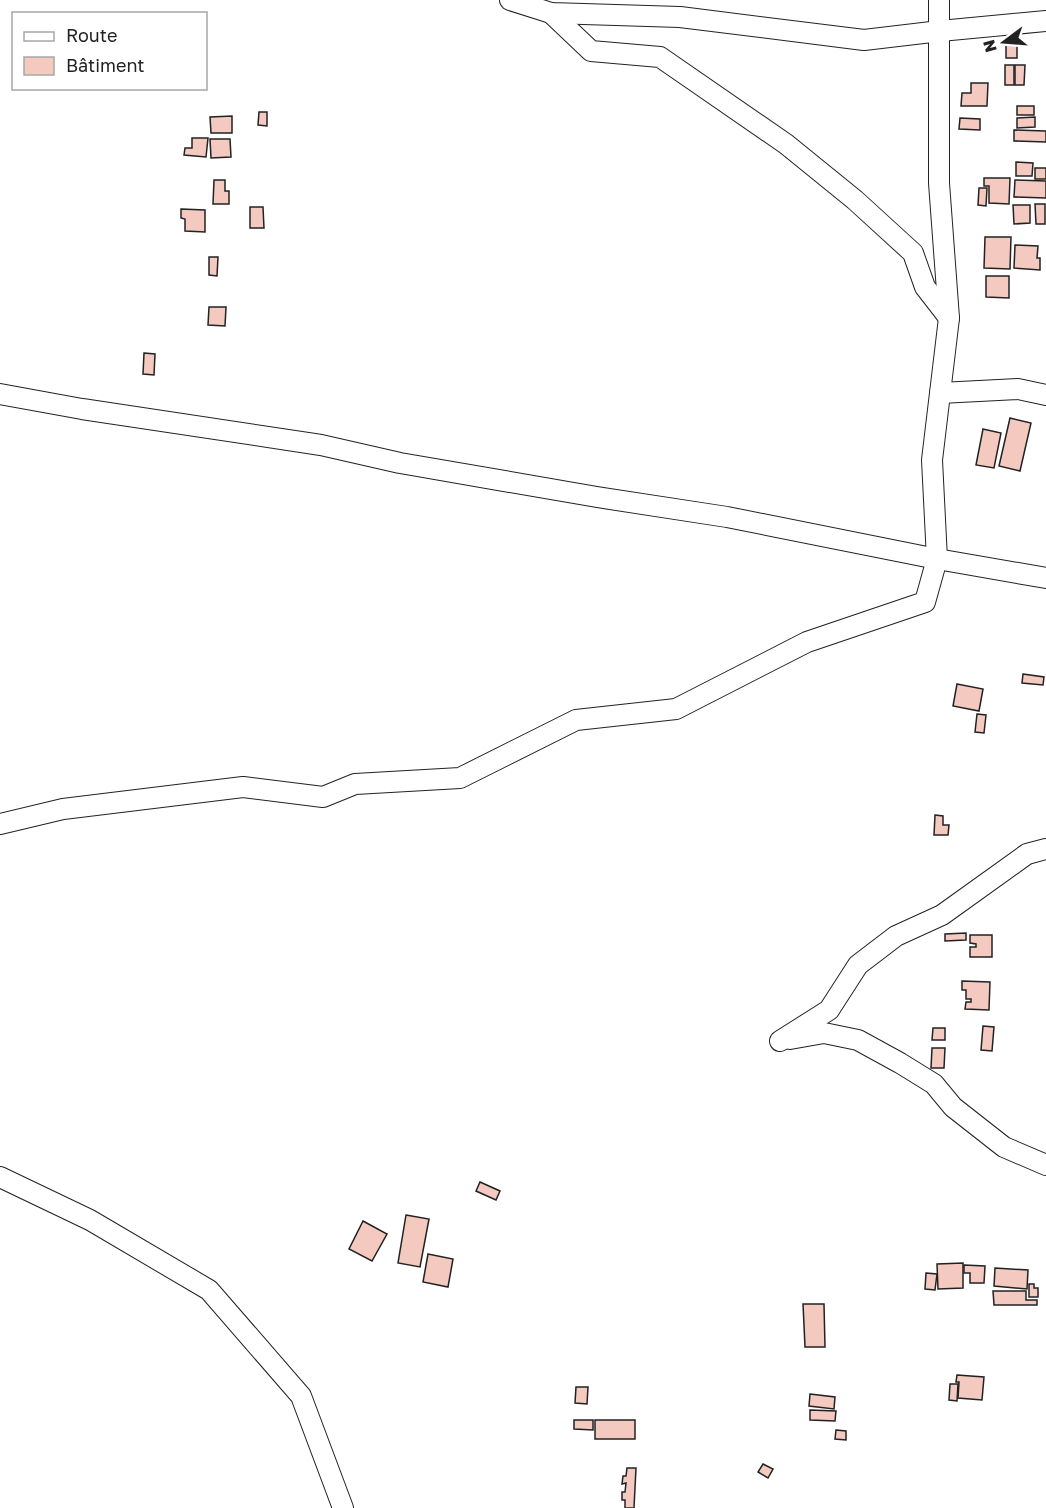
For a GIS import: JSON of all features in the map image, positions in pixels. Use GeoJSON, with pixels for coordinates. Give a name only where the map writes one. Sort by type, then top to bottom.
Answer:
{"type":"FeatureCollection","features":[{"type":"Feature","properties":{"kind":"street"},"geometry":{"type":"LineString","coordinates":[[510,0],[551,13],[680,17],[864,40],[1046,21]]}},
{"type":"Feature","properties":{"kind":"street"},"geometry":{"type":"LineString","coordinates":[[0,824],[63,809],[243,787],[323,797],[355,784],[460,778],[576,720],[676,709],[807,642],[925,602],[937,559],[932,460],[949,318],[939,183],[939,0]]}},
{"type":"Feature","properties":{"kind":"street"},"geometry":{"type":"LineString","coordinates":[[551,13],[591,51],[660,57],[786,144],[855,200],[914,253],[925,287],[949,318]]}},
{"type":"Feature","properties":{"kind":"street"},"geometry":{"type":"LineString","coordinates":[[940,393],[1017,389],[1046,394]]}},
{"type":"Feature","properties":{"kind":"street"},"geometry":{"type":"LineString","coordinates":[[0,394],[81,409],[321,445],[400,464],[727,517],[937,559],[1046,578]]}},
{"type":"Feature","properties":{"kind":"street"},"geometry":{"type":"LineString","coordinates":[[1046,849],[1027,854],[942,915],[896,936],[858,965],[829,1010],[780,1041],[824,1033],[858,1040],[934,1084],[953,1107],[1004,1147],[1046,1165]]}},
{"type":"Feature","properties":{"kind":"street"},"geometry":{"type":"LineString","coordinates":[[0,1177],[90,1220],[209,1290],[301,1396],[343,1508]]}},
{"type":"Feature","properties":{"kind":"building"},"geometry":{"type":"Polygon","coordinates":[[[1006,44],[1017,44],[1017,58],[1006,58],[1006,44]]]}},
{"type":"Feature","properties":{"kind":"building"},"geometry":{"type":"Polygon","coordinates":[[[1005,65],[1014,65],[1014,85],[1005,85],[1005,65]]]}},
{"type":"Feature","properties":{"kind":"building"},"geometry":{"type":"Polygon","coordinates":[[[1015,65],[1025,65],[1024,85],[1015,85],[1015,65]]]}},
{"type":"Feature","properties":{"kind":"building"},"geometry":{"type":"Polygon","coordinates":[[[971,83],[988,83],[987,106],[961,106],[962,93],[971,93],[971,83]]]}},
{"type":"Feature","properties":{"kind":"building"},"geometry":{"type":"Polygon","coordinates":[[[1017,106],[1034,106],[1034,115],[1017,115],[1017,106]]]}},
{"type":"Feature","properties":{"kind":"building"},"geometry":{"type":"Polygon","coordinates":[[[259,112],[267,112],[267,126],[258,125],[259,112]]]}},
{"type":"Feature","properties":{"kind":"building"},"geometry":{"type":"Polygon","coordinates":[[[232,116],[232,133],[211,133],[210,117],[232,116]]]}},
{"type":"Feature","properties":{"kind":"building"},"geometry":{"type":"Polygon","coordinates":[[[1035,117],[1035,127],[1017,128],[1017,118],[1035,117]]]}},
{"type":"Feature","properties":{"kind":"building"},"geometry":{"type":"Polygon","coordinates":[[[960,118],[980,119],[980,130],[959,129],[960,118]]]}},
{"type":"Feature","properties":{"kind":"building"},"geometry":{"type":"Polygon","coordinates":[[[1014,130],[1046,131],[1046,142],[1014,141],[1014,130]]]}},
{"type":"Feature","properties":{"kind":"building"},"geometry":{"type":"Polygon","coordinates":[[[192,138],[208,138],[206,157],[184,155],[185,148],[192,148],[192,138]]]}},
{"type":"Feature","properties":{"kind":"building"},"geometry":{"type":"Polygon","coordinates":[[[210,139],[230,139],[231,157],[211,158],[210,139]]]}},
{"type":"Feature","properties":{"kind":"building"},"geometry":{"type":"Polygon","coordinates":[[[1016,162],[1033,163],[1032,176],[1016,176],[1016,162]]]}},
{"type":"Feature","properties":{"kind":"building"},"geometry":{"type":"Polygon","coordinates":[[[1035,168],[1046,168],[1046,179],[1035,179],[1035,168]]]}},
{"type":"Feature","properties":{"kind":"building"},"geometry":{"type":"Polygon","coordinates":[[[984,178],[1010,178],[1009,204],[989,203],[989,186],[984,186],[984,178]]]}},
{"type":"Feature","properties":{"kind":"building"},"geometry":{"type":"Polygon","coordinates":[[[214,180],[225,180],[225,191],[229,191],[229,204],[213,204],[214,180]]]}},
{"type":"Feature","properties":{"kind":"building"},"geometry":{"type":"Polygon","coordinates":[[[1015,180],[1046,181],[1046,198],[1014,197],[1015,180]]]}},
{"type":"Feature","properties":{"kind":"building"},"geometry":{"type":"Polygon","coordinates":[[[979,188],[987,188],[986,206],[978,205],[979,188]]]}},
{"type":"Feature","properties":{"kind":"building"},"geometry":{"type":"Polygon","coordinates":[[[1035,204],[1045,204],[1045,224],[1036,224],[1035,204]]]}},
{"type":"Feature","properties":{"kind":"building"},"geometry":{"type":"Polygon","coordinates":[[[1013,205],[1030,205],[1030,223],[1014,224],[1013,205]]]}},
{"type":"Feature","properties":{"kind":"building"},"geometry":{"type":"Polygon","coordinates":[[[250,207],[263,207],[264,228],[250,228],[250,207]]]}},
{"type":"Feature","properties":{"kind":"building"},"geometry":{"type":"Polygon","coordinates":[[[181,209],[205,210],[205,232],[185,231],[185,219],[181,218],[181,209]]]}},
{"type":"Feature","properties":{"kind":"building"},"geometry":{"type":"Polygon","coordinates":[[[985,237],[1011,237],[1010,269],[984,268],[985,237]]]}},
{"type":"Feature","properties":{"kind":"building"},"geometry":{"type":"Polygon","coordinates":[[[1015,245],[1038,246],[1037,258],[1040,258],[1040,270],[1014,268],[1015,245]]]}},
{"type":"Feature","properties":{"kind":"building"},"geometry":{"type":"Polygon","coordinates":[[[209,257],[218,257],[217,276],[209,275],[209,257]]]}},
{"type":"Feature","properties":{"kind":"building"},"geometry":{"type":"Polygon","coordinates":[[[986,276],[1009,276],[1009,298],[986,297],[986,276]]]}},
{"type":"Feature","properties":{"kind":"building"},"geometry":{"type":"Polygon","coordinates":[[[209,307],[226,307],[225,326],[208,325],[209,307]]]}},
{"type":"Feature","properties":{"kind":"building"},"geometry":{"type":"Polygon","coordinates":[[[144,353],[155,354],[154,375],[143,374],[144,353]]]}},
{"type":"Feature","properties":{"kind":"building"},"geometry":{"type":"Polygon","coordinates":[[[1010,418],[1031,423],[1020,471],[999,466],[1010,418]]]}},
{"type":"Feature","properties":{"kind":"building"},"geometry":{"type":"Polygon","coordinates":[[[983,429],[1001,433],[994,468],[976,465],[983,429]]]}},
{"type":"Feature","properties":{"kind":"building"},"geometry":{"type":"Polygon","coordinates":[[[1023,674],[1044,677],[1043,685],[1022,683],[1023,674]]]}},
{"type":"Feature","properties":{"kind":"building"},"geometry":{"type":"Polygon","coordinates":[[[957,684],[983,689],[979,711],[953,706],[957,684]]]}},
{"type":"Feature","properties":{"kind":"building"},"geometry":{"type":"Polygon","coordinates":[[[977,714],[986,715],[984,733],[975,732],[977,714]]]}},
{"type":"Feature","properties":{"kind":"building"},"geometry":{"type":"Polygon","coordinates":[[[935,815],[943,816],[943,825],[949,825],[948,835],[934,835],[935,815]]]}},
{"type":"Feature","properties":{"kind":"building"},"geometry":{"type":"Polygon","coordinates":[[[966,933],[966,940],[945,941],[945,934],[966,933]]]}},
{"type":"Feature","properties":{"kind":"building"},"geometry":{"type":"Polygon","coordinates":[[[970,935],[992,935],[992,957],[970,957],[970,947],[976,947],[976,944],[970,943],[970,935]]]}},
{"type":"Feature","properties":{"kind":"building"},"geometry":{"type":"Polygon","coordinates":[[[962,981],[990,982],[989,1010],[965,1009],[966,1002],[971,1002],[971,999],[966,999],[966,990],[962,990],[962,981]]]}},
{"type":"Feature","properties":{"kind":"building"},"geometry":{"type":"Polygon","coordinates":[[[983,1026],[994,1027],[992,1051],[981,1050],[983,1026]]]}},
{"type":"Feature","properties":{"kind":"building"},"geometry":{"type":"Polygon","coordinates":[[[933,1028],[945,1028],[945,1040],[932,1040],[933,1028]]]}},
{"type":"Feature","properties":{"kind":"building"},"geometry":{"type":"Polygon","coordinates":[[[932,1048],[945,1048],[944,1068],[931,1068],[932,1048]]]}},
{"type":"Feature","properties":{"kind":"building"},"geometry":{"type":"Polygon","coordinates":[[[480,1182],[500,1191],[496,1200],[476,1191],[480,1182]]]}},
{"type":"Feature","properties":{"kind":"building"},"geometry":{"type":"Polygon","coordinates":[[[406,1215],[429,1219],[420,1267],[398,1263],[406,1215]]]}},
{"type":"Feature","properties":{"kind":"building"},"geometry":{"type":"Polygon","coordinates":[[[363,1221],[387,1234],[372,1261],[349,1249],[363,1221]]]}},
{"type":"Feature","properties":{"kind":"building"},"geometry":{"type":"Polygon","coordinates":[[[428,1254],[453,1259],[448,1287],[423,1282],[428,1254]]]}},
{"type":"Feature","properties":{"kind":"building"},"geometry":{"type":"Polygon","coordinates":[[[963,1263],[963,1288],[938,1289],[937,1264],[963,1263]]]}},
{"type":"Feature","properties":{"kind":"building"},"geometry":{"type":"Polygon","coordinates":[[[964,1265],[985,1266],[984,1283],[970,1283],[970,1273],[964,1273],[964,1265]]]}},
{"type":"Feature","properties":{"kind":"building"},"geometry":{"type":"Polygon","coordinates":[[[995,1268],[1028,1270],[1027,1289],[994,1286],[995,1268]]]}},
{"type":"Feature","properties":{"kind":"building"},"geometry":{"type":"Polygon","coordinates":[[[926,1273],[937,1274],[935,1290],[925,1289],[926,1273]]]}},
{"type":"Feature","properties":{"kind":"building"},"geometry":{"type":"Polygon","coordinates":[[[1029,1284],[1034,1284],[1034,1288],[1038,1288],[1038,1297],[1029,1297],[1029,1284]]]}},
{"type":"Feature","properties":{"kind":"building"},"geometry":{"type":"Polygon","coordinates":[[[993,1291],[1026,1291],[1026,1300],[1037,1300],[1037,1305],[994,1305],[993,1291]]]}},
{"type":"Feature","properties":{"kind":"building"},"geometry":{"type":"Polygon","coordinates":[[[803,1304],[824,1304],[825,1347],[805,1347],[803,1304]]]}},
{"type":"Feature","properties":{"kind":"building"},"geometry":{"type":"Polygon","coordinates":[[[957,1375],[984,1377],[982,1400],[958,1398],[957,1375]]]}},
{"type":"Feature","properties":{"kind":"building"},"geometry":{"type":"Polygon","coordinates":[[[950,1384],[958,1384],[957,1401],[949,1400],[950,1384]]]}},
{"type":"Feature","properties":{"kind":"building"},"geometry":{"type":"Polygon","coordinates":[[[576,1387],[588,1387],[587,1404],[575,1403],[576,1387]]]}},
{"type":"Feature","properties":{"kind":"building"},"geometry":{"type":"Polygon","coordinates":[[[810,1394],[835,1397],[834,1409],[809,1406],[810,1394]]]}},
{"type":"Feature","properties":{"kind":"building"},"geometry":{"type":"Polygon","coordinates":[[[810,1410],[836,1411],[835,1421],[810,1420],[810,1410]]]}},
{"type":"Feature","properties":{"kind":"building"},"geometry":{"type":"Polygon","coordinates":[[[574,1420],[593,1420],[593,1430],[574,1429],[574,1420]]]}},
{"type":"Feature","properties":{"kind":"building"},"geometry":{"type":"Polygon","coordinates":[[[595,1420],[635,1420],[635,1439],[595,1439],[595,1420]]]}},
{"type":"Feature","properties":{"kind":"building"},"geometry":{"type":"Polygon","coordinates":[[[836,1430],[846,1431],[846,1440],[835,1439],[836,1430]]]}},
{"type":"Feature","properties":{"kind":"building"},"geometry":{"type":"Polygon","coordinates":[[[763,1464],[773,1469],[768,1478],[758,1472],[763,1464]]]}},
{"type":"Feature","properties":{"kind":"building"},"geometry":{"type":"Polygon","coordinates":[[[627,1468],[636,1468],[634,1508],[625,1508],[625,1500],[622,1500],[622,1492],[625,1492],[626,1483],[622,1484],[623,1476],[626,1476],[627,1468]]]}}]}
